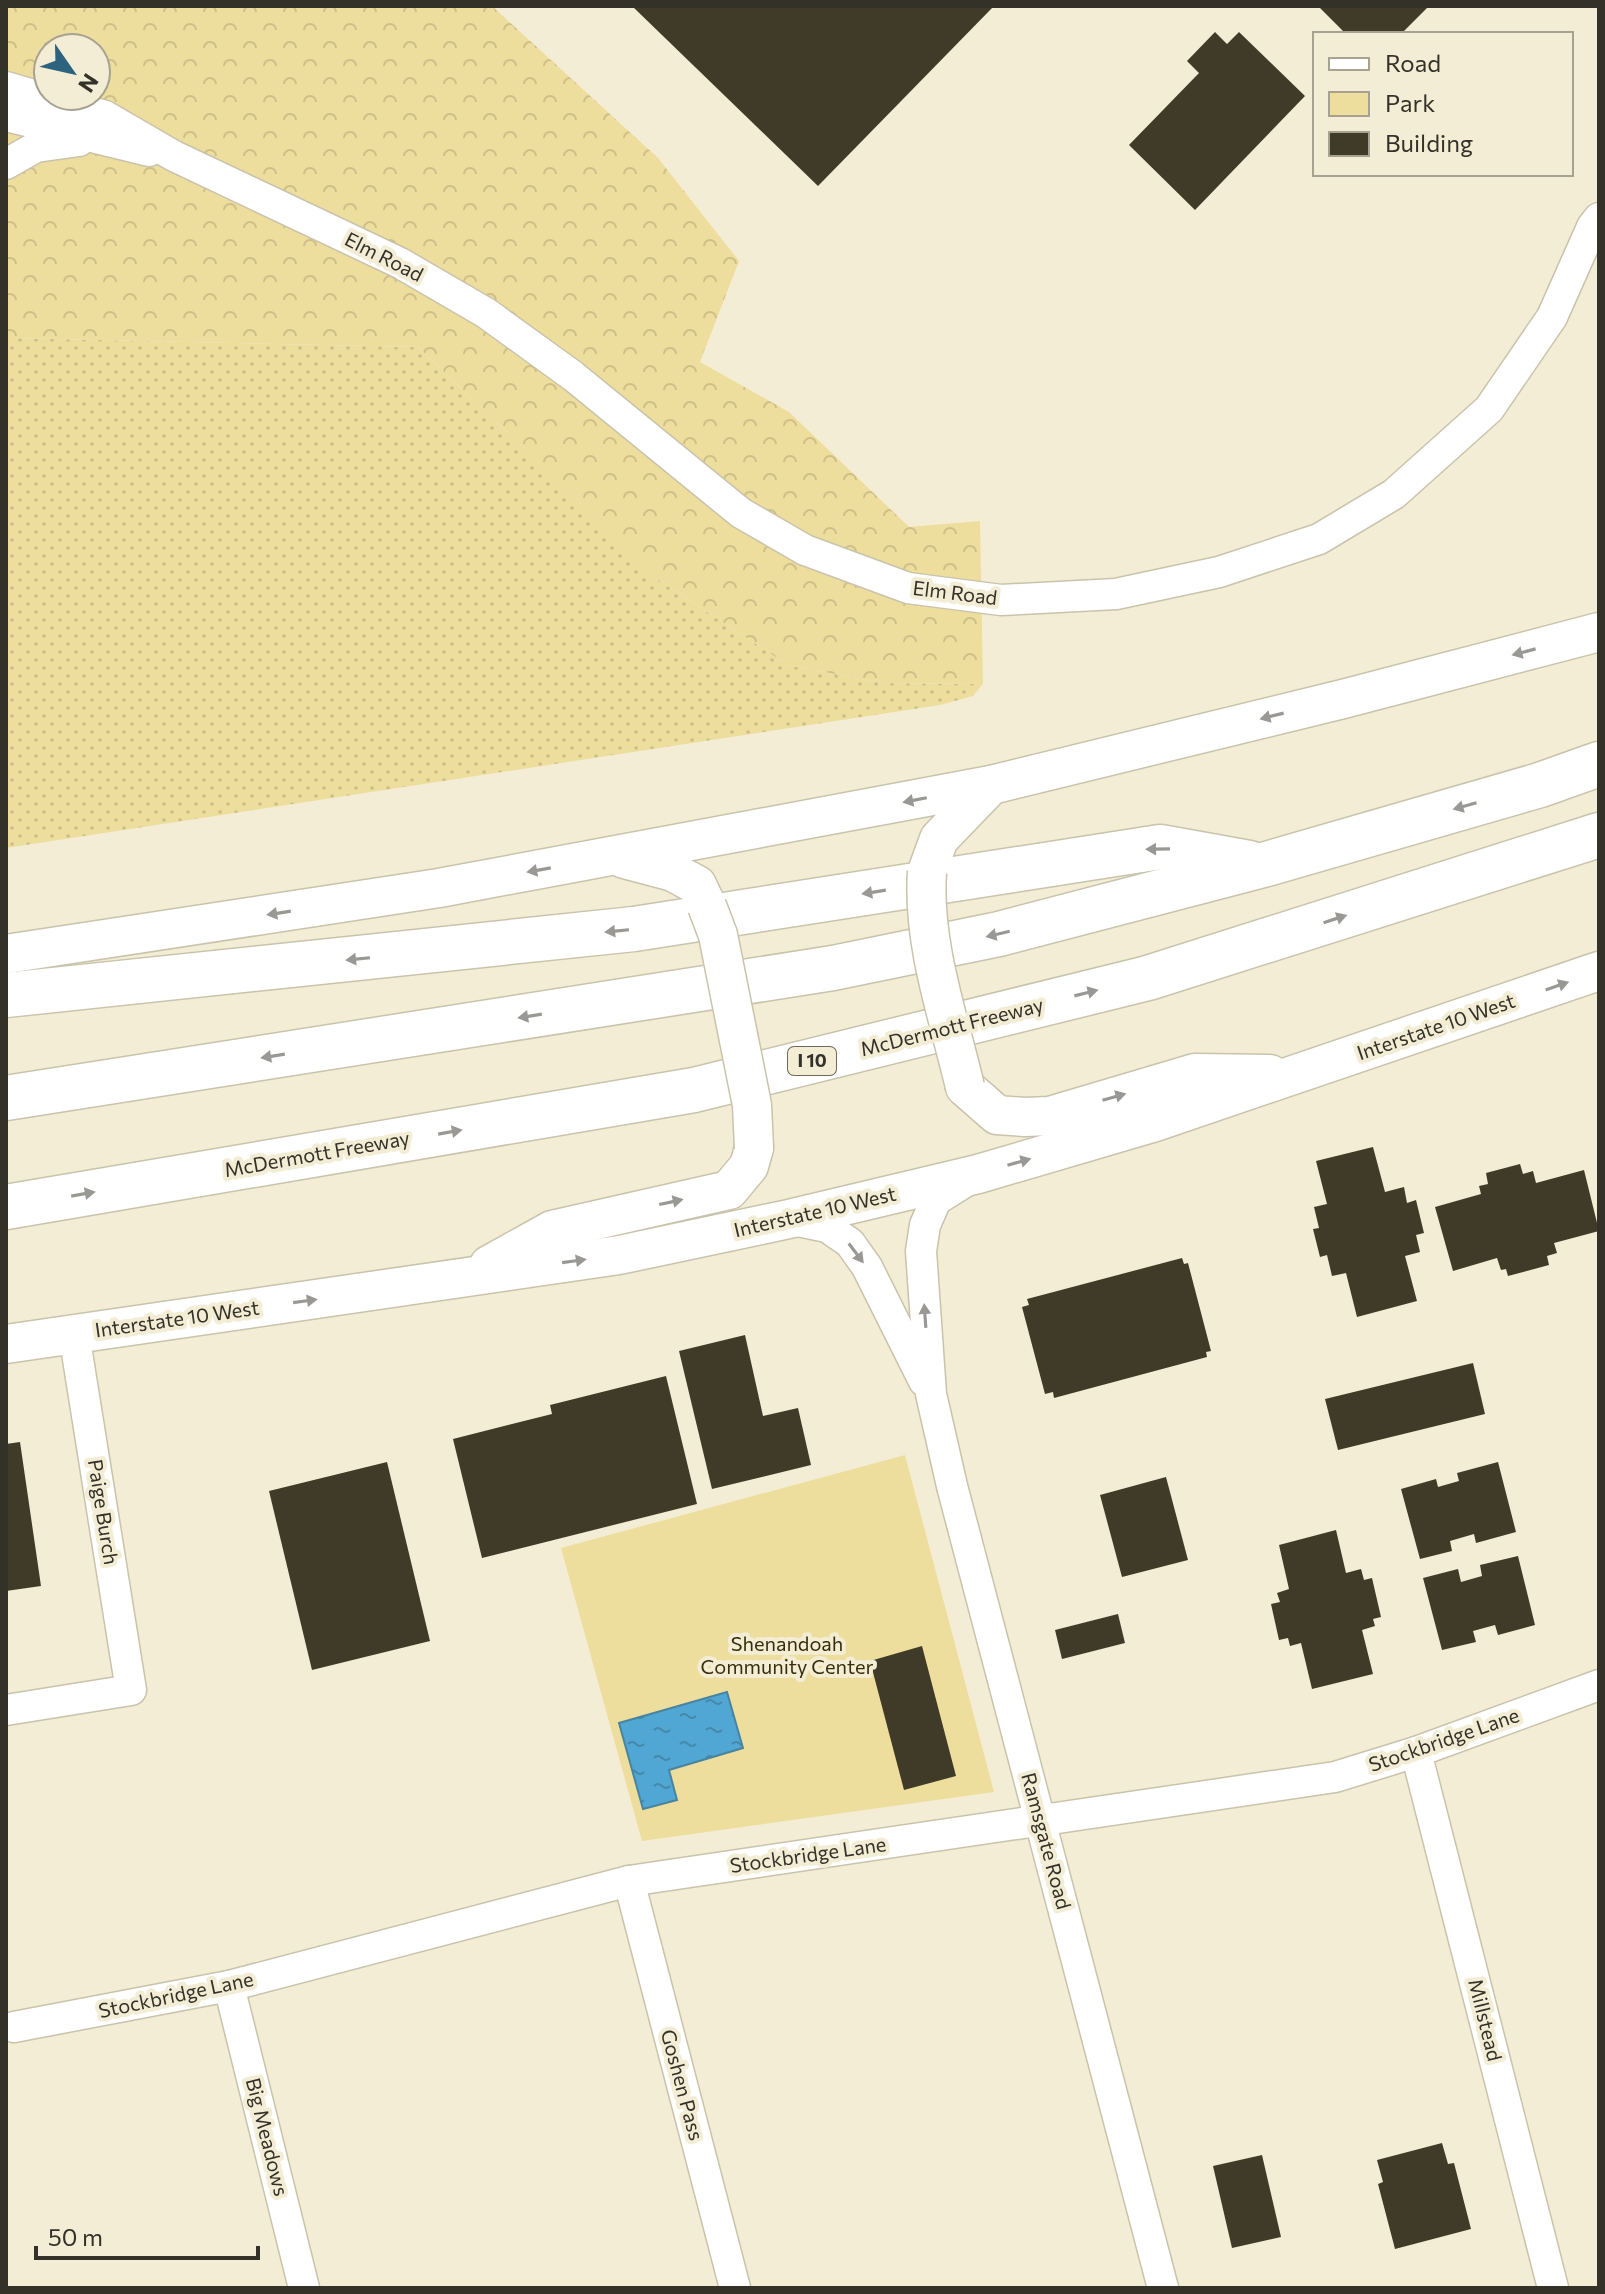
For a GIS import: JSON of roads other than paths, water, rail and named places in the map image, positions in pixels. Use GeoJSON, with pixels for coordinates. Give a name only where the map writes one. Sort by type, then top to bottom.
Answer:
{"type":"FeatureCollection","features":[{"type":"Feature","properties":{"kind":"highway"},"geometry":{"type":"LineString","coordinates":[[6,1098],[833,968],[999,934],[1263,865],[1526,789],[1599,764]]}},
{"type":"Feature","properties":{"kind":"highway","name":"McDermott Freeway"},"geometry":{"type":"LineString","coordinates":[[6,1207],[694,1090],[1148,978],[1599,835]]}},
{"type":"Feature","properties":{"kind":"highway"},"geometry":{"type":"LineString","coordinates":[[6,995],[634,929],[1160,847],[1263,865]]}},
{"type":"Feature","properties":{"kind":"main road"},"geometry":{"type":"LineString","coordinates":[[6,954],[616,857],[991,785],[1343,699],[1599,632]]}},
{"type":"Feature","properties":{"kind":"main road"},"geometry":{"type":"LineString","coordinates":[[991,785],[939,839],[927,872],[928,930],[965,1087],[997,1115],[1025,1117],[1050,1116],[1195,1073],[1298,1075]]}},
{"type":"Feature","properties":{"kind":"main road"},"geometry":{"type":"LineString","coordinates":[[469,1276],[552,1230],[729,1190],[749,1166],[754,1148],[752,1105],[718,935],[707,906],[697,885],[673,872],[616,857]]}},
{"type":"Feature","properties":{"kind":"main road","name":"Interstate 10 West"},"geometry":{"type":"LineString","coordinates":[[6,1344],[619,1255],[789,1219],[978,1174],[1155,1122],[1599,971]]}},
{"type":"Feature","properties":{"kind":"street","name":"Elm Road"},"geometry":{"type":"LineString","coordinates":[[6,87],[105,116],[174,156],[400,263],[486,313],[573,376],[741,513],[805,550],[908,588],[1001,600],[1116,594],[1219,572],[1319,539],[1394,494],[1489,409],[1552,317],[1592,227],[1599,218]]}},
{"type":"Feature","properties":{"kind":"street","name":"Elm Road"},"geometry":{"type":"LineString","coordinates":[[6,116],[174,156]]}},
{"type":"Feature","properties":{"kind":"street"},"geometry":{"type":"LineString","coordinates":[[6,164],[36,147],[93,139]]}},
{"type":"Feature","properties":{"kind":"street","name":"Ramsgate Road"},"geometry":{"type":"LineString","coordinates":[[978,1174],[936,1200],[925,1225],[921,1251],[931,1394],[955,1499],[1163,2288]]}},
{"type":"Feature","properties":{"kind":"street","name":"Ramsgate Road"},"geometry":{"type":"LineString","coordinates":[[789,1219],[827,1227],[850,1243],[867,1267],[931,1394]]}},
{"type":"Feature","properties":{"kind":"street","name":"Paige Burch"},"geometry":{"type":"LineString","coordinates":[[6,1710],[131,1690],[74,1334]]}},
{"type":"Feature","properties":{"kind":"street","name":"Stockbridge Lane"},"geometry":{"type":"LineString","coordinates":[[14,2027],[229,1986],[629,1881],[1335,1777],[1416,1752],[1599,1685]]}},
{"type":"Feature","properties":{"kind":"street","name":"Millstead"},"geometry":{"type":"LineString","coordinates":[[1416,1752],[1553,2288]]}},
{"type":"Feature","properties":{"kind":"street","name":"Goshen Pass"},"geometry":{"type":"LineString","coordinates":[[629,1881],[735,2288]]}},
{"type":"Feature","properties":{"kind":"street","name":"Big Meadows"},"geometry":{"type":"LineString","coordinates":[[229,1986],[304,2288]]}},
{"type":"Feature","properties":{"kind":"water"},"geometry":{"type":"Polygon","coordinates":[[[727,1692],[743,1748],[669,1770],[677,1800],[643,1809],[619,1723],[727,1692]]]}},
{"type":"Feature","properties":{"kind":"park label","name":"Shenandoah Community Center"},"geometry":{"type":"Point","coordinates":[787,1656]}}]}
